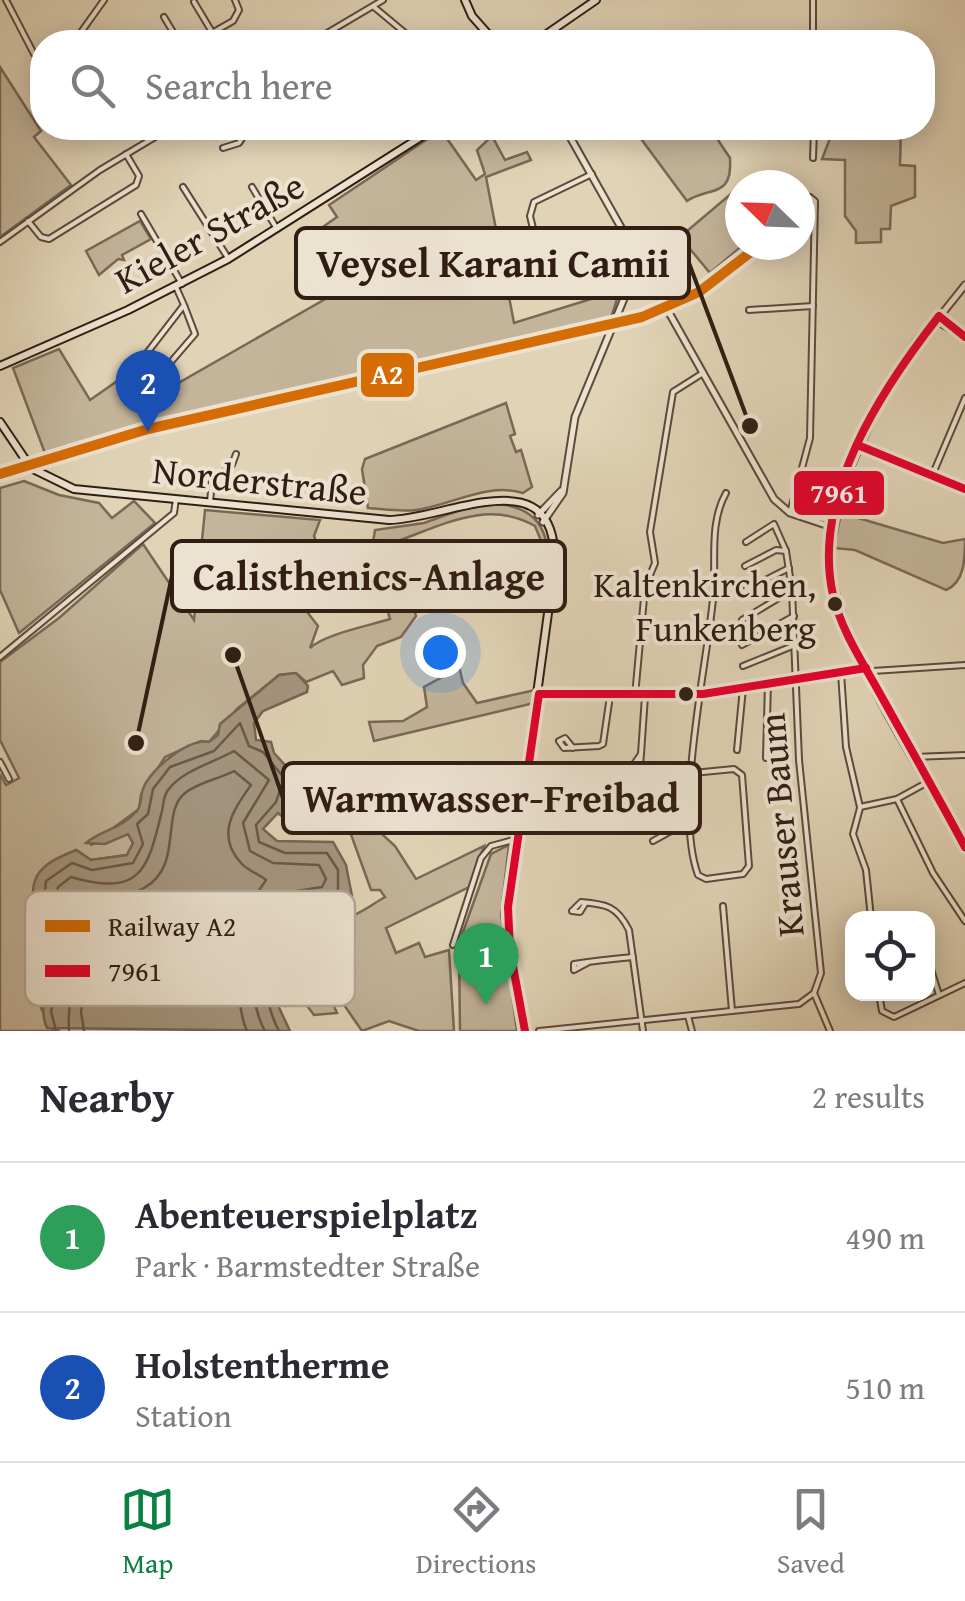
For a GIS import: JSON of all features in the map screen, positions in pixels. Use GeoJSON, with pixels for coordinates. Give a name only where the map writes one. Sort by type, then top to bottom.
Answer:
{"type":"FeatureCollection","features":[{"type":"Feature","properties":{"kind":"main road"},"geometry":{"type":"LineString","coordinates":[[466,0],[472,16],[484,30]]}},
{"type":"Feature","properties":{"kind":"main road"},"geometry":{"type":"LineString","coordinates":[[552,30],[596,0]]}},
{"type":"Feature","properties":{"kind":"main road","name":"Kieler Straße"},"geometry":{"type":"LineString","coordinates":[[1,365],[228,259],[416,140]]}},
{"type":"Feature","properties":{"kind":"main road","name":"Norderstraße"},"geometry":{"type":"LineString","coordinates":[[0,422],[24,461],[55,483],[86,492],[405,520],[480,500],[504,498],[540,518]]}},
{"type":"Feature","properties":{"kind":"main road"},"geometry":{"type":"LineString","coordinates":[[525,1031],[508,927],[554,555],[540,518]]}},
{"type":"Feature","properties":{"kind":"street"},"geometry":{"type":"LineString","coordinates":[[6,0],[30,40]]}},
{"type":"Feature","properties":{"kind":"street"},"geometry":{"type":"LineString","coordinates":[[11,10],[18,0]]}},
{"type":"Feature","properties":{"kind":"street"},"geometry":{"type":"LineString","coordinates":[[83,30],[104,0]]}},
{"type":"Feature","properties":{"kind":"street"},"geometry":{"type":"LineString","coordinates":[[216,30],[237,16],[236,0]]}},
{"type":"Feature","properties":{"kind":"street"},"geometry":{"type":"LineString","coordinates":[[333,30],[383,0]]}},
{"type":"Feature","properties":{"kind":"street"},"geometry":{"type":"LineString","coordinates":[[812,30],[813,0]]}},
{"type":"Feature","properties":{"kind":"street"},"geometry":{"type":"LineString","coordinates":[[194,2],[210,30]]}},
{"type":"Feature","properties":{"kind":"street"},"geometry":{"type":"LineString","coordinates":[[373,7],[401,30]]}},
{"type":"Feature","properties":{"kind":"street"},"geometry":{"type":"LineString","coordinates":[[164,18],[172,30]]}},
{"type":"Feature","properties":{"kind":"street"},"geometry":{"type":"LineString","coordinates":[[0,242],[149,140]]}},
{"type":"Feature","properties":{"kind":"street"},"geometry":{"type":"LineString","coordinates":[[223,148],[240,140]]}},
{"type":"Feature","properties":{"kind":"street"},"geometry":{"type":"LineString","coordinates":[[572,140],[774,499],[790,513],[833,524]]}},
{"type":"Feature","properties":{"kind":"street"},"geometry":{"type":"LineString","coordinates":[[814,158],[816,140]]}},
{"type":"Feature","properties":{"kind":"street"},"geometry":{"type":"LineString","coordinates":[[28,221],[44,240],[111,200],[140,180],[126,154]]}},
{"type":"Feature","properties":{"kind":"street"},"geometry":{"type":"LineString","coordinates":[[539,253],[530,216],[534,202],[592,174]]}},
{"type":"Feature","properties":{"kind":"street"},"geometry":{"type":"LineString","coordinates":[[183,187],[228,259]]}},
{"type":"Feature","properties":{"kind":"street"},"geometry":{"type":"LineString","coordinates":[[252,187],[277,229]]}},
{"type":"Feature","properties":{"kind":"street"},"geometry":{"type":"LineString","coordinates":[[141,214],[179,285],[195,334],[170,363],[139,380],[140,362],[184,305]]}},
{"type":"Feature","properties":{"kind":"street"},"geometry":{"type":"LineString","coordinates":[[790,513],[810,438],[813,260]]}},
{"type":"Feature","properties":{"kind":"street"},"geometry":{"type":"LineString","coordinates":[[623,302],[629,278],[642,264]]}},
{"type":"Feature","properties":{"kind":"street"},"geometry":{"type":"LineString","coordinates":[[540,518],[564,484],[575,417],[630,284],[646,271]]}},
{"type":"Feature","properties":{"kind":"street"},"geometry":{"type":"LineString","coordinates":[[965,284],[917,343],[860,446],[833,524],[832,590],[842,624],[965,848]]}},
{"type":"Feature","properties":{"kind":"street"},"geometry":{"type":"LineString","coordinates":[[748,310],[813,306]]}},
{"type":"Feature","properties":{"kind":"street"},"geometry":{"type":"LineString","coordinates":[[936,320],[965,337]]}},
{"type":"Feature","properties":{"kind":"street"},"geometry":{"type":"LineString","coordinates":[[635,696],[644,625],[642,604],[655,563],[650,538],[666,415],[673,392],[704,373]]}},
{"type":"Feature","properties":{"kind":"street"},"geometry":{"type":"LineString","coordinates":[[932,476],[965,398]]}},
{"type":"Feature","properties":{"kind":"street"},"geometry":{"type":"LineString","coordinates":[[860,446],[965,489]]}},
{"type":"Feature","properties":{"kind":"street"},"geometry":{"type":"LineString","coordinates":[[210,502],[212,481],[232,465],[236,454]]}},
{"type":"Feature","properties":{"kind":"street"},"geometry":{"type":"LineString","coordinates":[[693,773],[730,769],[742,776],[749,866],[743,874],[706,879],[696,871],[691,820],[693,773],[714,595],[716,524],[726,493]]}},
{"type":"Feature","properties":{"kind":"street"},"geometry":{"type":"LineString","coordinates":[[0,657],[174,513],[176,499]]}},
{"type":"Feature","properties":{"kind":"street"},"geometry":{"type":"LineString","coordinates":[[746,542],[774,524],[786,551],[776,550],[746,566]]}},
{"type":"Feature","properties":{"kind":"street","name":"Krauser Baum"},"geometry":{"type":"LineString","coordinates":[[786,551],[794,616],[799,760],[821,972],[814,994],[830,1031]]}},
{"type":"Feature","properties":{"kind":"street"},"geometry":{"type":"LineString","coordinates":[[744,590],[789,568]]}},
{"type":"Feature","properties":{"kind":"street"},"geometry":{"type":"LineString","coordinates":[[742,620],[792,590]]}},
{"type":"Feature","properties":{"kind":"street"},"geometry":{"type":"LineString","coordinates":[[742,645],[794,616]]}},
{"type":"Feature","properties":{"kind":"street"},"geometry":{"type":"LineString","coordinates":[[742,666],[795,645]]}},
{"type":"Feature","properties":{"kind":"street"},"geometry":{"type":"LineString","coordinates":[[539,694],[702,694],[796,676],[866,668],[965,665]]}},
{"type":"Feature","properties":{"kind":"street"},"geometry":{"type":"LineString","coordinates":[[841,673],[846,747],[860,808],[853,834],[866,870],[871,911]]}},
{"type":"Feature","properties":{"kind":"street"},"geometry":{"type":"LineString","coordinates":[[766,758],[768,682]]}},
{"type":"Feature","properties":{"kind":"street"},"geometry":{"type":"LineString","coordinates":[[736,750],[743,688]]}},
{"type":"Feature","properties":{"kind":"street"},"geometry":{"type":"LineString","coordinates":[[572,748],[603,744],[610,696]]}},
{"type":"Feature","properties":{"kind":"street"},"geometry":{"type":"LineString","coordinates":[[641,754],[645,696]]}},
{"type":"Feature","properties":{"kind":"street"},"geometry":{"type":"LineString","coordinates":[[914,756],[965,755]]}},
{"type":"Feature","properties":{"kind":"street"},"geometry":{"type":"LineString","coordinates":[[0,762],[9,779]]}},
{"type":"Feature","properties":{"kind":"street"},"geometry":{"type":"LineString","coordinates":[[860,808],[897,798],[928,782]]}},
{"type":"Feature","properties":{"kind":"street"},"geometry":{"type":"LineString","coordinates":[[897,798],[933,873],[965,921]]}},
{"type":"Feature","properties":{"kind":"street"},"geometry":{"type":"LineString","coordinates":[[654,840],[691,820]]}},
{"type":"Feature","properties":{"kind":"street"},"geometry":{"type":"LineString","coordinates":[[453,945],[481,858],[491,846],[517,839]]}},
{"type":"Feature","properties":{"kind":"street"},"geometry":{"type":"LineString","coordinates":[[585,904],[604,904],[622,916],[633,957],[643,1031]]}},
{"type":"Feature","properties":{"kind":"street"},"geometry":{"type":"LineString","coordinates":[[723,906],[732,1011]]}},
{"type":"Feature","properties":{"kind":"street"},"geometry":{"type":"LineString","coordinates":[[589,962],[633,957]]}},
{"type":"Feature","properties":{"kind":"street"},"geometry":{"type":"LineString","coordinates":[[935,982],[939,995]]}},
{"type":"Feature","properties":{"kind":"street"},"geometry":{"type":"LineString","coordinates":[[935,997],[965,983]]}},
{"type":"Feature","properties":{"kind":"street"},"geometry":{"type":"LineString","coordinates":[[540,1031],[799,1004],[814,994]]}},
{"type":"Feature","properties":{"kind":"street"},"geometry":{"type":"LineString","coordinates":[[880,1001],[882,1012],[891,1017],[926,1001]]}},
{"type":"Feature","properties":{"kind":"street"},"geometry":{"type":"LineString","coordinates":[[688,1016],[692,1031]]}},
{"type":"Feature","properties":{"kind":"shaded area"},"geometry":{"type":"Polygon","coordinates":[[[0,67],[30,114],[30,140],[36,140],[71,185],[0,237],[0,67]]]}},
{"type":"Feature","properties":{"kind":"shaded area"},"geometry":{"type":"Polygon","coordinates":[[[426,140],[448,140],[476,180],[485,174],[477,150],[488,140],[494,140],[505,160],[527,152],[531,160],[486,177],[514,323],[620,290],[609,324],[184,417],[46,456],[13,368],[59,349],[90,400],[133,370],[152,398],[341,290],[313,234],[337,217],[329,205],[426,140]]]}},
{"type":"Feature","properties":{"kind":"shaded area"},"geometry":{"type":"Polygon","coordinates":[[[642,140],[718,140],[730,158],[725,184],[687,201],[642,140]]]}},
{"type":"Feature","properties":{"kind":"shaded area"},"geometry":{"type":"Polygon","coordinates":[[[829,140],[901,140],[900,165],[915,166],[915,197],[891,206],[890,229],[881,229],[881,242],[856,243],[856,231],[845,216],[845,160],[822,159],[829,140]]]}},
{"type":"Feature","properties":{"kind":"shaded area"},"geometry":{"type":"Polygon","coordinates":[[[725,199],[725,260],[710,273],[680,237],[725,199]]]}},
{"type":"Feature","properties":{"kind":"shaded area"},"geometry":{"type":"Polygon","coordinates":[[[140,221],[151,239],[122,255],[124,260],[118,259],[99,275],[86,251],[140,221]]]}},
{"type":"Feature","properties":{"kind":"shaded area"},"geometry":{"type":"Polygon","coordinates":[[[506,403],[515,434],[510,436],[516,452],[521,450],[532,487],[523,493],[483,492],[416,510],[368,508],[362,469],[365,459],[506,403]]]}},
{"type":"Feature","properties":{"kind":"shaded area"},"geometry":{"type":"Polygon","coordinates":[[[24,481],[59,495],[99,503],[112,518],[134,501],[155,523],[19,633],[0,590],[0,488],[24,481]]]}},
{"type":"Feature","properties":{"kind":"shaded area"},"geometry":{"type":"Polygon","coordinates":[[[480,503],[501,504],[529,514],[545,535],[549,586],[542,589],[544,548],[535,526],[517,518],[465,517],[395,542],[416,616],[401,637],[377,646],[363,665],[364,678],[342,685],[333,671],[306,682],[296,673],[279,675],[237,709],[209,742],[201,741],[165,757],[141,795],[139,809],[90,845],[128,834],[133,843],[127,855],[91,860],[76,850],[54,865],[43,891],[25,891],[25,1006],[42,1006],[51,1028],[60,1031],[0,1031],[0,774],[6,785],[19,778],[0,740],[0,662],[59,618],[143,544],[194,620],[205,510],[320,520],[314,536],[323,559],[291,576],[301,604],[318,626],[310,648],[336,635],[390,619],[371,554],[375,530],[424,523],[480,503]]]}},
{"type":"Feature","properties":{"kind":"shaded area"},"geometry":{"type":"Polygon","coordinates":[[[841,513],[943,543],[965,539],[964,561],[957,581],[946,590],[855,550],[834,548],[841,513]]]}},
{"type":"Feature","properties":{"kind":"shaded area"},"geometry":{"type":"Polygon","coordinates":[[[452,637],[463,683],[477,703],[535,690],[534,703],[374,741],[369,722],[403,721],[427,707],[424,687],[442,677],[448,667],[446,651],[452,637]]]}},
{"type":"Feature","properties":{"kind":"shaded area"},"geometry":{"type":"Polygon","coordinates":[[[348,803],[395,846],[416,879],[484,846],[469,887],[386,928],[396,953],[419,943],[425,957],[449,950],[454,1031],[419,1031],[389,1021],[362,1031],[345,1006],[355,1006],[355,914],[385,897],[380,890],[371,890],[340,804],[348,803]]]}},
{"type":"Feature","properties":{"kind":"shaded area"},"geometry":{"type":"Polygon","coordinates":[[[509,845],[501,914],[517,1031],[460,1031],[459,943],[491,854],[509,845]]]}},
{"type":"Feature","properties":{"kind":"shaded area"},"geometry":{"type":"Polygon","coordinates":[[[307,1006],[334,1006],[337,1013],[314,1015],[307,1006]]]}},
{"type":"Feature","properties":{"kind":"water"},"geometry":{"type":"Polygon","coordinates":[[[296,673],[308,686],[307,692],[263,711],[254,723],[256,740],[271,742],[274,753],[295,776],[284,818],[278,813],[263,829],[277,841],[333,842],[346,865],[351,891],[33,891],[40,871],[76,850],[91,860],[127,855],[133,843],[128,834],[105,844],[86,843],[137,811],[147,781],[171,756],[191,745],[209,742],[218,735],[220,724],[279,675],[296,673]]]}},
{"type":"Feature","properties":{"kind":"water"},"geometry":{"type":"Polygon","coordinates":[[[43,1006],[278,1006],[290,1031],[47,1028],[43,1006]]]}},
{"type":"Feature","properties":{"kind":"rail line","name":"A2"},"geometry":{"type":"LineString","coordinates":[[0,474],[148,429],[642,317],[699,292],[741,260]]}},
{"type":"Feature","properties":{"kind":"transit line","name":"7961"},"geometry":{"type":"LineString","coordinates":[[965,337],[939,316],[874,411],[842,483],[832,520],[829,558],[833,595],[847,633],[965,847]]}},
{"type":"Feature","properties":{"kind":"transit line","name":"7961"},"geometry":{"type":"LineString","coordinates":[[860,446],[965,489]]}},
{"type":"Feature","properties":{"kind":"transit line","name":"7961"},"geometry":{"type":"LineString","coordinates":[[525,1031],[510,950],[508,907],[539,694],[703,694],[866,668]]}},
{"type":"Feature","properties":{"kind":"place","name":"Veysel Karani Camii"},"geometry":{"type":"Point","coordinates":[750,426]}},
{"type":"Feature","properties":{"kind":"place","name":"Holstentherme"},"geometry":{"type":"Point","coordinates":[148,432]}},
{"type":"Feature","properties":{"kind":"place","name":"Kaltenkirchen, Funkenberg"},"geometry":{"type":"Point","coordinates":[835,604]}},
{"type":"Feature","properties":{"kind":"place","name":"Warmwasser-Freibad"},"geometry":{"type":"Point","coordinates":[233,655]}},
{"type":"Feature","properties":{"kind":"place","name":"Calisthenics-Anlage"},"geometry":{"type":"Point","coordinates":[136,743]}},
{"type":"Feature","properties":{"kind":"place","name":"Abenteuerspielplatz"},"geometry":{"type":"Point","coordinates":[486,1005]}}]}
